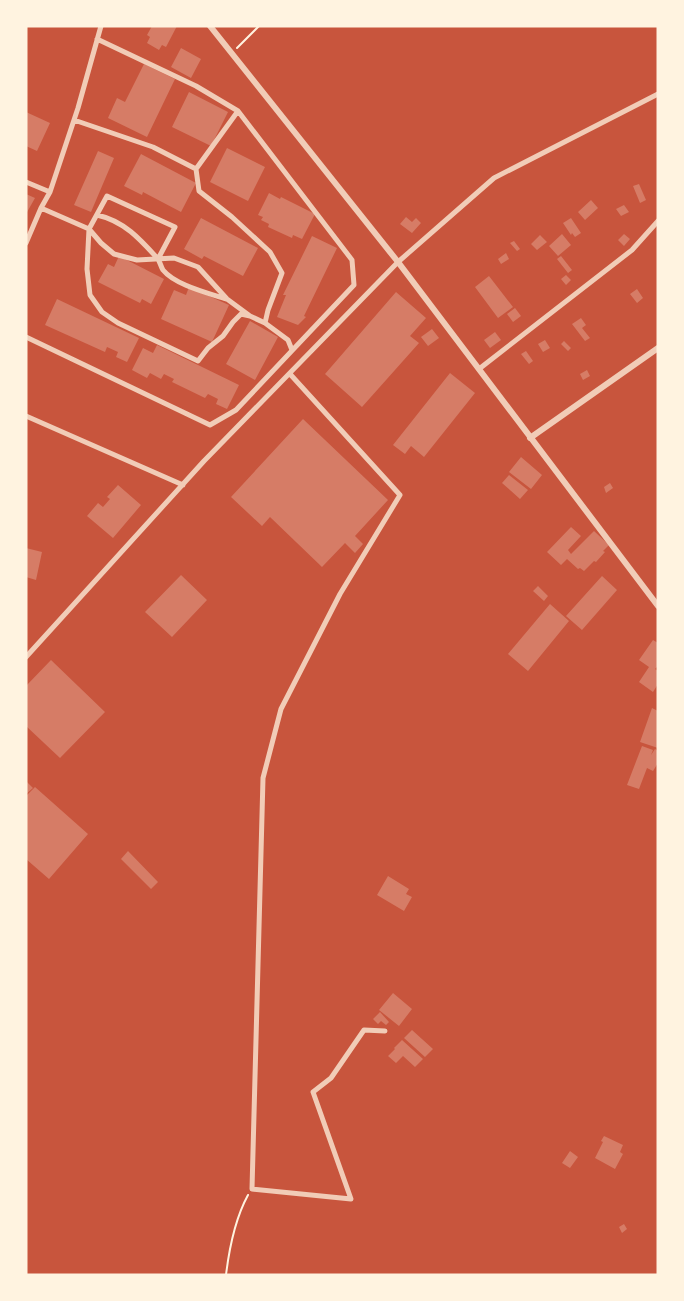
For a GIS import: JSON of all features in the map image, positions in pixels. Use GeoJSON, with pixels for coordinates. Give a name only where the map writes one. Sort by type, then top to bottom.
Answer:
{"type":"FeatureCollection","features":[{"type":"Feature","properties":{"kind":"street"},"geometry":{"type":"LineString","coordinates":[[26,243],[50,192],[74,120],[101,26]]}},
{"type":"Feature","properties":{"kind":"street"},"geometry":{"type":"LineString","coordinates":[[210,26],[398,262],[658,606]]}},
{"type":"Feature","properties":{"kind":"street"},"geometry":{"type":"LineString","coordinates":[[26,337],[210,425],[236,410],[354,286],[352,260],[238,111],[196,86],[98,39]]}},
{"type":"Feature","properties":{"kind":"street"},"geometry":{"type":"LineString","coordinates":[[27,654],[204,461],[398,262],[494,178],[658,94]]}},
{"type":"Feature","properties":{"kind":"street"},"geometry":{"type":"LineString","coordinates":[[238,111],[196,169],[199,191],[232,217],[270,252],[282,273],[265,323]]}},
{"type":"Feature","properties":{"kind":"street"},"geometry":{"type":"LineString","coordinates":[[74,120],[153,148],[196,169]]}},
{"type":"Feature","properties":{"kind":"street"},"geometry":{"type":"LineString","coordinates":[[26,182],[50,192]]}},
{"type":"Feature","properties":{"kind":"street"},"geometry":{"type":"LineString","coordinates":[[158,259],[174,226],[107,196],[89,230],[87,269],[90,295],[102,312],[118,323],[198,361],[208,348],[223,336],[241,314],[250,316]]}},
{"type":"Feature","properties":{"kind":"street"},"geometry":{"type":"LineString","coordinates":[[41,208],[89,230],[114,254],[137,260],[174,258],[198,267],[227,300],[250,316],[265,323],[288,340],[292,350]]}},
{"type":"Feature","properties":{"kind":"street"},"geometry":{"type":"LineString","coordinates":[[97,215],[109,218],[132,232],[158,259],[163,270],[175,280],[189,287],[227,300]]}},
{"type":"Feature","properties":{"kind":"street"},"geometry":{"type":"LineString","coordinates":[[479,369],[632,250],[658,221]]}},
{"type":"Feature","properties":{"kind":"street"},"geometry":{"type":"LineString","coordinates":[[530,438],[658,348]]}},
{"type":"Feature","properties":{"kind":"street"},"geometry":{"type":"LineString","coordinates":[[290,374],[400,495],[340,594],[281,709],[263,778],[252,1189],[351,1199],[312,1092],[331,1078],[364,1030],[385,1031]]}},
{"type":"Feature","properties":{"kind":"street"},"geometry":{"type":"LineString","coordinates":[[26,416],[183,485]]}},
{"type":"Feature","properties":{"kind":"path"},"geometry":{"type":"LineString","coordinates":[[232,53],[260,26]]}},
{"type":"Feature","properties":{"kind":"path"},"geometry":{"type":"LineString","coordinates":[[226,1275],[228,1255],[244,1204],[252,1189]]}},
{"type":"Feature","properties":{"kind":"building"},"geometry":{"type":"Polygon","coordinates":[[[152,26],[177,26],[166,47],[162,45],[159,50],[147,43],[150,37],[147,35],[152,26]]]}},
{"type":"Feature","properties":{"kind":"building"},"geometry":{"type":"Polygon","coordinates":[[[181,48],[201,59],[191,78],[171,67],[181,48]]]}},
{"type":"Feature","properties":{"kind":"building"},"geometry":{"type":"Polygon","coordinates":[[[144,64],[175,79],[147,137],[108,118],[117,98],[125,102],[144,64]]]}},
{"type":"Feature","properties":{"kind":"building"},"geometry":{"type":"Polygon","coordinates":[[[189,92],[228,112],[211,146],[172,127],[189,92]]]}},
{"type":"Feature","properties":{"kind":"building"},"geometry":{"type":"Polygon","coordinates":[[[26,112],[50,123],[37,151],[26,146],[26,112]]]}},
{"type":"Feature","properties":{"kind":"building"},"geometry":{"type":"Polygon","coordinates":[[[227,148],[265,167],[248,201],[210,182],[227,148]]]}},
{"type":"Feature","properties":{"kind":"building"},"geometry":{"type":"Polygon","coordinates":[[[98,151],[114,158],[91,212],[74,205],[98,151]]]}},
{"type":"Feature","properties":{"kind":"building"},"geometry":{"type":"Polygon","coordinates":[[[141,154],[196,183],[181,212],[143,192],[142,195],[124,186],[141,154]]]}},
{"type":"Feature","properties":{"kind":"building"},"geometry":{"type":"Polygon","coordinates":[[[639,184],[646,200],[640,203],[633,186],[639,184]]]}},
{"type":"Feature","properties":{"kind":"building"},"geometry":{"type":"Polygon","coordinates":[[[269,193],[315,214],[302,239],[293,235],[292,238],[268,227],[269,224],[261,220],[263,217],[258,215],[269,193]]]}},
{"type":"Feature","properties":{"kind":"building"},"geometry":{"type":"Polygon","coordinates":[[[26,194],[35,198],[26,214],[26,194]]]}},
{"type":"Feature","properties":{"kind":"building"},"geometry":{"type":"Polygon","coordinates":[[[591,200],[598,208],[585,220],[578,212],[591,200]]]}},
{"type":"Feature","properties":{"kind":"building"},"geometry":{"type":"Polygon","coordinates":[[[624,205],[629,212],[621,216],[616,209],[624,205]]]}},
{"type":"Feature","properties":{"kind":"building"},"geometry":{"type":"Polygon","coordinates":[[[406,217],[412,222],[416,218],[421,223],[412,233],[400,224],[406,217]]]}},
{"type":"Feature","properties":{"kind":"building"},"geometry":{"type":"Polygon","coordinates":[[[201,218],[258,248],[243,276],[204,256],[202,259],[184,249],[201,218]]]}},
{"type":"Feature","properties":{"kind":"building"},"geometry":{"type":"Polygon","coordinates":[[[571,218],[581,233],[575,237],[572,233],[571,235],[563,223],[571,218]]]}},
{"type":"Feature","properties":{"kind":"building"},"geometry":{"type":"Polygon","coordinates":[[[562,234],[571,245],[558,256],[549,246],[562,234]]]}},
{"type":"Feature","properties":{"kind":"building"},"geometry":{"type":"Polygon","coordinates":[[[624,234],[630,239],[624,246],[618,240],[624,234]]]}},
{"type":"Feature","properties":{"kind":"building"},"geometry":{"type":"Polygon","coordinates":[[[540,235],[547,242],[537,250],[531,244],[540,235]]]}},
{"type":"Feature","properties":{"kind":"building"},"geometry":{"type":"Polygon","coordinates":[[[312,236],[337,248],[304,316],[306,317],[298,325],[277,317],[286,295],[283,295],[312,236]]]}},
{"type":"Feature","properties":{"kind":"building"},"geometry":{"type":"Polygon","coordinates":[[[514,241],[520,249],[517,251],[510,243],[514,241]]]}},
{"type":"Feature","properties":{"kind":"building"},"geometry":{"type":"Polygon","coordinates":[[[506,253],[509,259],[501,264],[498,259],[506,253]]]}},
{"type":"Feature","properties":{"kind":"building"},"geometry":{"type":"Polygon","coordinates":[[[119,256],[164,279],[151,304],[142,299],[140,303],[98,282],[108,264],[114,267],[119,256]]]}},
{"type":"Feature","properties":{"kind":"building"},"geometry":{"type":"Polygon","coordinates":[[[561,256],[572,270],[568,273],[557,259],[561,256]]]}},
{"type":"Feature","properties":{"kind":"building"},"geometry":{"type":"Polygon","coordinates":[[[566,275],[571,280],[566,285],[561,279],[566,275]]]}},
{"type":"Feature","properties":{"kind":"building"},"geometry":{"type":"Polygon","coordinates":[[[489,276],[513,307],[498,318],[475,287],[489,276]]]}},
{"type":"Feature","properties":{"kind":"building"},"geometry":{"type":"Polygon","coordinates":[[[189,287],[229,305],[212,342],[161,319],[174,290],[186,295],[189,287]]]}},
{"type":"Feature","properties":{"kind":"building"},"geometry":{"type":"Polygon","coordinates":[[[637,289],[643,298],[637,303],[630,294],[637,289]]]}},
{"type":"Feature","properties":{"kind":"building"},"geometry":{"type":"Polygon","coordinates":[[[396,292],[426,318],[410,336],[419,343],[362,407],[325,374],[396,292]]]}},
{"type":"Feature","properties":{"kind":"building"},"geometry":{"type":"Polygon","coordinates":[[[57,299],[139,338],[127,362],[116,357],[118,352],[107,347],[105,352],[45,325],[57,299]]]}},
{"type":"Feature","properties":{"kind":"building"},"geometry":{"type":"Polygon","coordinates":[[[515,308],[521,316],[513,322],[507,314],[515,308]]]}},
{"type":"Feature","properties":{"kind":"building"},"geometry":{"type":"Polygon","coordinates":[[[581,318],[586,325],[582,328],[590,338],[585,341],[572,324],[581,318]]]}},
{"type":"Feature","properties":{"kind":"building"},"geometry":{"type":"Polygon","coordinates":[[[250,321],[278,337],[255,380],[226,364],[250,321]]]}},
{"type":"Feature","properties":{"kind":"building"},"geometry":{"type":"Polygon","coordinates":[[[432,329],[439,338],[428,346],[421,337],[432,329]]]}},
{"type":"Feature","properties":{"kind":"building"},"geometry":{"type":"Polygon","coordinates":[[[495,332],[501,340],[490,348],[484,340],[495,332]]]}},
{"type":"Feature","properties":{"kind":"building"},"geometry":{"type":"Polygon","coordinates":[[[545,340],[550,348],[543,352],[538,344],[545,340]]]}},
{"type":"Feature","properties":{"kind":"building"},"geometry":{"type":"Polygon","coordinates":[[[564,341],[571,348],[568,351],[561,344],[564,341]]]}},
{"type":"Feature","properties":{"kind":"building"},"geometry":{"type":"Polygon","coordinates":[[[157,345],[239,385],[227,409],[216,404],[218,399],[208,394],[205,398],[172,382],[174,379],[164,374],[161,379],[150,373],[147,378],[132,370],[143,348],[153,353],[157,345]]]}},
{"type":"Feature","properties":{"kind":"building"},"geometry":{"type":"Polygon","coordinates":[[[526,351],[533,361],[529,364],[521,354],[526,351]]]}},
{"type":"Feature","properties":{"kind":"building"},"geometry":{"type":"Polygon","coordinates":[[[587,370],[590,376],[583,380],[580,374],[587,370]]]}},
{"type":"Feature","properties":{"kind":"building"},"geometry":{"type":"Polygon","coordinates":[[[450,373],[475,393],[424,457],[411,446],[405,454],[393,445],[450,373]]]}},
{"type":"Feature","properties":{"kind":"building"},"geometry":{"type":"Polygon","coordinates":[[[303,419],[388,500],[355,536],[363,544],[355,553],[345,543],[322,567],[270,517],[262,526],[231,497],[303,419]]]}},
{"type":"Feature","properties":{"kind":"building"},"geometry":{"type":"Polygon","coordinates":[[[521,457],[542,475],[531,489],[509,472],[521,457]]]}},
{"type":"Feature","properties":{"kind":"building"},"geometry":{"type":"Polygon","coordinates":[[[509,475],[528,490],[520,499],[502,483],[509,475]]]}},
{"type":"Feature","properties":{"kind":"building"},"geometry":{"type":"Polygon","coordinates":[[[610,483],[613,488],[606,493],[604,487],[610,483]]]}},
{"type":"Feature","properties":{"kind":"building"},"geometry":{"type":"Polygon","coordinates":[[[118,485],[141,505],[113,538],[87,516],[98,503],[103,507],[110,499],[107,497],[118,485]]]}},
{"type":"Feature","properties":{"kind":"building"},"geometry":{"type":"Polygon","coordinates":[[[571,527],[581,536],[568,550],[571,554],[594,531],[609,545],[596,562],[594,561],[584,571],[580,568],[578,569],[567,559],[561,565],[547,552],[571,527]]]}},
{"type":"Feature","properties":{"kind":"building"},"geometry":{"type":"Polygon","coordinates":[[[26,548],[42,552],[36,580],[26,577],[26,548]]]}},
{"type":"Feature","properties":{"kind":"building"},"geometry":{"type":"Polygon","coordinates":[[[181,575],[207,600],[172,637],[145,612],[181,575]]]}},
{"type":"Feature","properties":{"kind":"building"},"geometry":{"type":"Polygon","coordinates":[[[602,576],[617,590],[582,630],[566,616],[602,576]]]}},
{"type":"Feature","properties":{"kind":"building"},"geometry":{"type":"Polygon","coordinates":[[[538,586],[548,596],[544,601],[533,591],[538,586]]]}},
{"type":"Feature","properties":{"kind":"building"},"geometry":{"type":"Polygon","coordinates":[[[550,604],[569,621],[528,671],[508,654],[550,604]]]}},
{"type":"Feature","properties":{"kind":"building"},"geometry":{"type":"Polygon","coordinates":[[[653,640],[658,643],[658,666],[655,669],[658,671],[658,684],[653,692],[639,682],[649,667],[639,660],[653,640]]]}},
{"type":"Feature","properties":{"kind":"building"},"geometry":{"type":"Polygon","coordinates":[[[51,660],[105,712],[60,758],[26,726],[26,686],[51,660]]]}},
{"type":"Feature","properties":{"kind":"building"},"geometry":{"type":"Polygon","coordinates":[[[652,708],[658,711],[658,748],[640,742],[652,708]]]}},
{"type":"Feature","properties":{"kind":"building"},"geometry":{"type":"Polygon","coordinates":[[[642,746],[653,750],[651,755],[655,749],[658,751],[658,763],[653,771],[647,768],[639,789],[627,785],[642,746]]]}},
{"type":"Feature","properties":{"kind":"building"},"geometry":{"type":"Polygon","coordinates":[[[26,781],[33,788],[26,794],[26,781]]]}},
{"type":"Feature","properties":{"kind":"building"},"geometry":{"type":"Polygon","coordinates":[[[35,787],[88,834],[49,879],[26,859],[26,796],[35,787]]]}},
{"type":"Feature","properties":{"kind":"building"},"geometry":{"type":"Polygon","coordinates":[[[128,851],[158,882],[151,889],[121,859],[128,851]]]}},
{"type":"Feature","properties":{"kind":"building"},"geometry":{"type":"Polygon","coordinates":[[[388,876],[409,889],[406,894],[412,897],[404,911],[377,895],[388,876]]]}},
{"type":"Feature","properties":{"kind":"building"},"geometry":{"type":"Polygon","coordinates":[[[393,993],[412,1009],[399,1026],[379,1010],[393,993]]]}},
{"type":"Feature","properties":{"kind":"building"},"geometry":{"type":"Polygon","coordinates":[[[380,1012],[389,1022],[386,1025],[381,1021],[378,1024],[373,1019],[380,1012]]]}},
{"type":"Feature","properties":{"kind":"building"},"geometry":{"type":"Polygon","coordinates":[[[412,1030],[433,1049],[425,1057],[404,1038],[412,1030]]]}},
{"type":"Feature","properties":{"kind":"building"},"geometry":{"type":"Polygon","coordinates":[[[402,1040],[423,1059],[415,1067],[403,1056],[396,1063],[388,1056],[402,1040]]]}},
{"type":"Feature","properties":{"kind":"building"},"geometry":{"type":"Polygon","coordinates":[[[604,1136],[623,1145],[620,1152],[623,1154],[615,1169],[595,1158],[604,1136]]]}},
{"type":"Feature","properties":{"kind":"building"},"geometry":{"type":"Polygon","coordinates":[[[570,1151],[578,1157],[570,1168],[562,1163],[570,1151]]]}},
{"type":"Feature","properties":{"kind":"building"},"geometry":{"type":"Polygon","coordinates":[[[624,1224],[627,1229],[622,1233],[619,1227],[624,1224]]]}}]}
